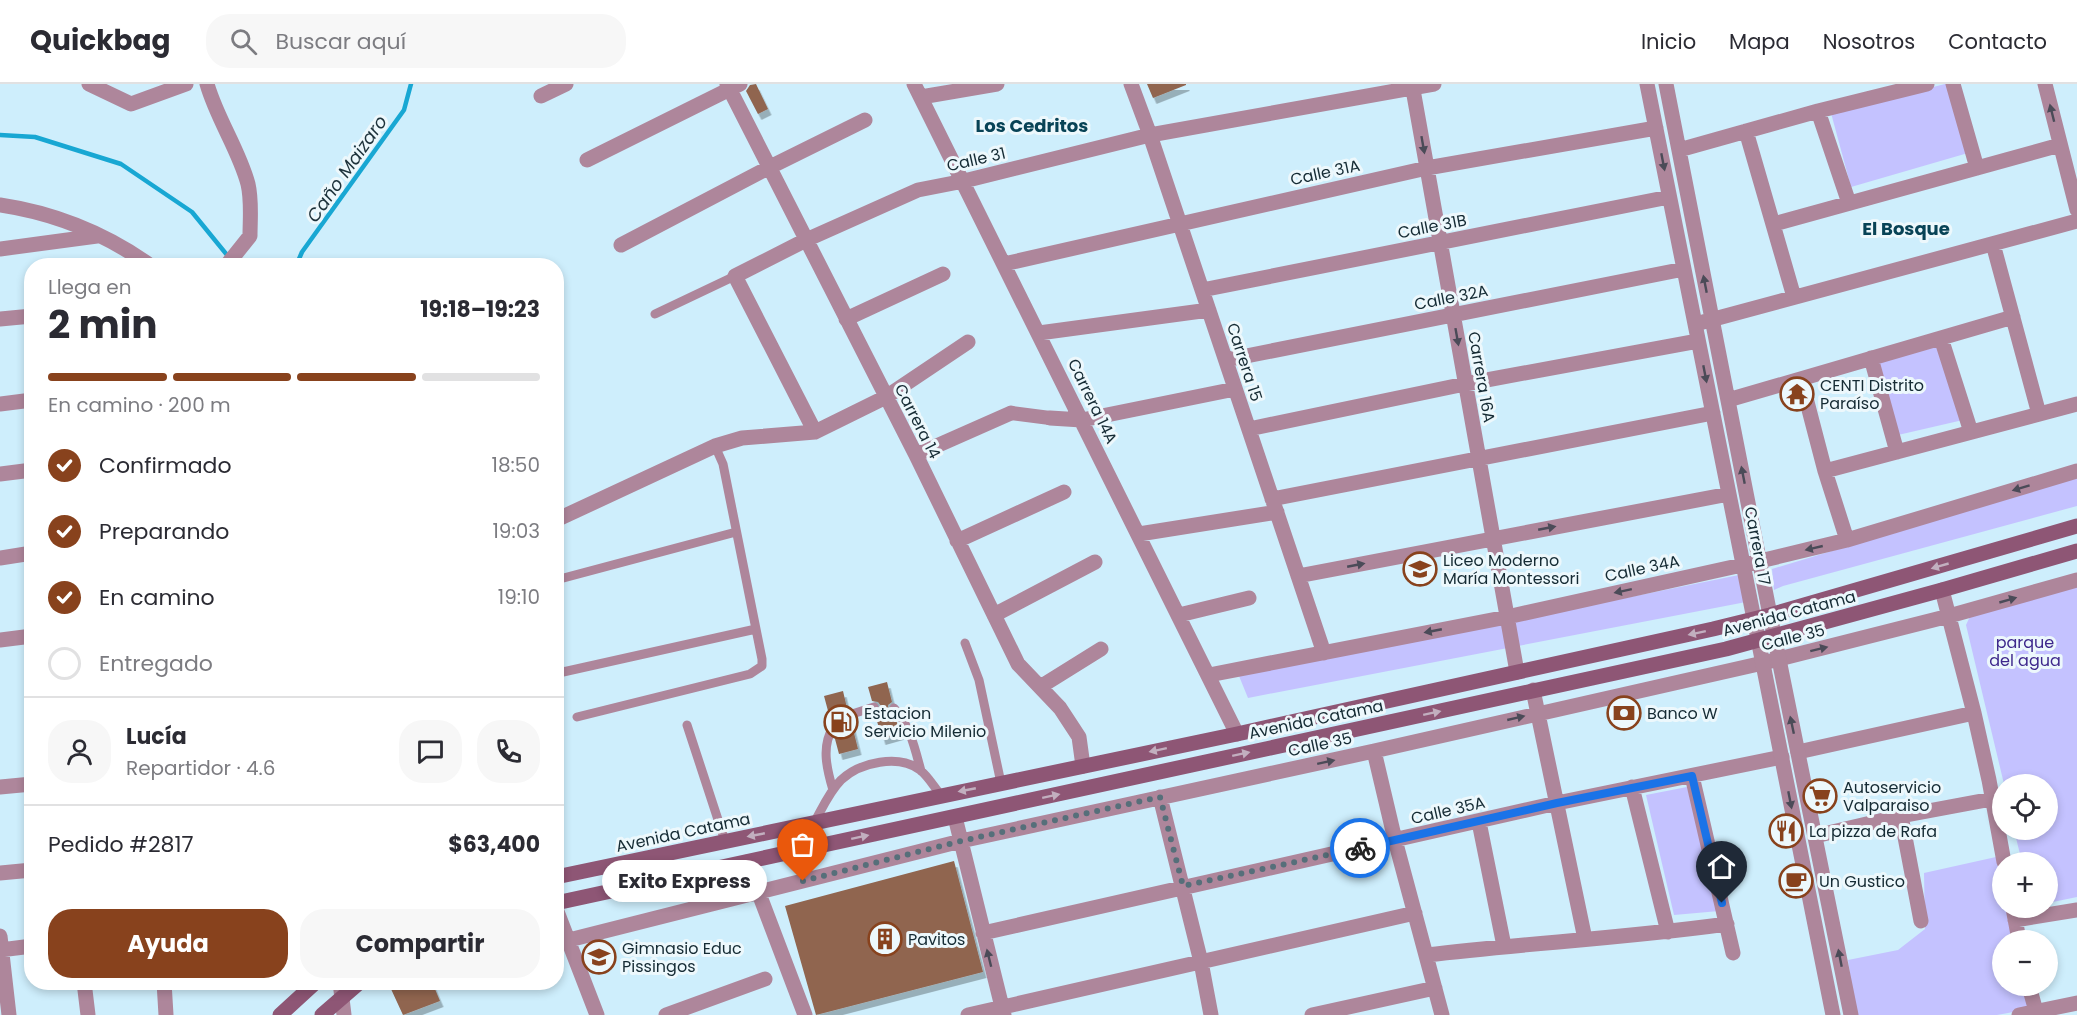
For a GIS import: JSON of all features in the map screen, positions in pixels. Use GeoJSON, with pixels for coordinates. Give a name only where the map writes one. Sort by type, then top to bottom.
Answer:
{"type":"FeatureCollection","features":[{"type":"Feature","properties":{"kind":"main road","name":"Avenida Catama"},"geometry":{"type":"LineString","coordinates":[[564,875],[1237,734],[1754,619],[2077,526]]}},
{"type":"Feature","properties":{"kind":"main road","name":"Avenida Catama"},"geometry":{"type":"LineString","coordinates":[[564,901],[1758,640],[2077,551]]}},
{"type":"Feature","properties":{"kind":"main road"},"geometry":{"type":"LineString","coordinates":[[280,1015],[307,990]]}},
{"type":"Feature","properties":{"kind":"main road"},"geometry":{"type":"LineString","coordinates":[[322,1015],[341,990]]}},
{"type":"Feature","properties":{"kind":"street"},"geometry":{"type":"LineString","coordinates":[[89,84],[131,104],[186,84]]}},
{"type":"Feature","properties":{"kind":"street"},"geometry":{"type":"LineString","coordinates":[[207,84],[248,185],[250,236],[232,258]]}},
{"type":"Feature","properties":{"kind":"street"},"geometry":{"type":"LineString","coordinates":[[541,96],[566,84]]}},
{"type":"Feature","properties":{"kind":"street"},"geometry":{"type":"LineString","coordinates":[[918,91],[997,84]]}},
{"type":"Feature","properties":{"kind":"street","name":"Carrera 15"},"geometry":{"type":"LineString","coordinates":[[1131,84],[1324,653]]}},
{"type":"Feature","properties":{"kind":"street","name":"Calle 31"},"geometry":{"type":"LineString","coordinates":[[735,276],[806,240],[918,190],[964,181],[1150,135],[1412,86],[1434,84]]}},
{"type":"Feature","properties":{"kind":"street","name":"Carrera 17"},"geometry":{"type":"LineString","coordinates":[[1647,84],[1833,1015]]}},
{"type":"Feature","properties":{"kind":"street","name":"Carrera 17"},"geometry":{"type":"LineString","coordinates":[[1666,84],[1851,1015]]}},
{"type":"Feature","properties":{"kind":"street"},"geometry":{"type":"LineString","coordinates":[[1678,150],[1818,111],[1927,84]]}},
{"type":"Feature","properties":{"kind":"street"},"geometry":{"type":"LineString","coordinates":[[1953,84],[1977,168]]}},
{"type":"Feature","properties":{"kind":"street"},"geometry":{"type":"LineString","coordinates":[[2045,84],[2077,210]]}},
{"type":"Feature","properties":{"kind":"street"},"geometry":{"type":"LineString","coordinates":[[587,160],[732,86]]}},
{"type":"Feature","properties":{"kind":"street","name":"Carrera 14"},"geometry":{"type":"LineString","coordinates":[[732,86],[768,168],[916,455],[1018,664],[1060,708],[1079,737],[1083,766]]}},
{"type":"Feature","properties":{"kind":"street","name":"Carrera 16A"},"geometry":{"type":"LineString","coordinates":[[1412,86],[1517,672]]}},
{"type":"Feature","properties":{"kind":"street","name":"Carrera 14A"},"geometry":{"type":"LineString","coordinates":[[918,91],[1237,734]]}},
{"type":"Feature","properties":{"kind":"street"},"geometry":{"type":"LineString","coordinates":[[1818,111],[1849,203]]}},
{"type":"Feature","properties":{"kind":"street"},"geometry":{"type":"LineString","coordinates":[[621,245],[865,120]]}},
{"type":"Feature","properties":{"kind":"street","name":"Calle 31A"},"geometry":{"type":"LineString","coordinates":[[1004,264],[1427,168],[1656,128]]}},
{"type":"Feature","properties":{"kind":"street"},"geometry":{"type":"LineString","coordinates":[[1746,131],[1794,297]]}},
{"type":"Feature","properties":{"kind":"street"},"geometry":{"type":"LineString","coordinates":[[1774,224],[2060,145]]}},
{"type":"Feature","properties":{"kind":"street","name":"Calle 31B"},"geometry":{"type":"LineString","coordinates":[[1202,290],[1669,197]]}},
{"type":"Feature","properties":{"kind":"street"},"geometry":{"type":"LineString","coordinates":[[0,205],[44,214],[122,246],[139,258]]}},
{"type":"Feature","properties":{"kind":"street"},"geometry":{"type":"LineString","coordinates":[[1695,324],[2077,221]]}},
{"type":"Feature","properties":{"kind":"street"},"geometry":{"type":"LineString","coordinates":[[0,249],[100,236]]}},
{"type":"Feature","properties":{"kind":"street"},"geometry":{"type":"LineString","coordinates":[[1993,244],[2039,414]]}},
{"type":"Feature","properties":{"kind":"street","name":"Calle 32A"},"geometry":{"type":"LineString","coordinates":[[1226,360],[1684,269]]}},
{"type":"Feature","properties":{"kind":"street"},"geometry":{"type":"LineString","coordinates":[[846,319],[943,274]]}},
{"type":"Feature","properties":{"kind":"street"},"geometry":{"type":"LineString","coordinates":[[735,276],[815,432]]}},
{"type":"Feature","properties":{"kind":"street"},"geometry":{"type":"LineString","coordinates":[[1039,333],[1209,310]]}},
{"type":"Feature","properties":{"kind":"street"},"geometry":{"type":"LineString","coordinates":[[0,318],[24,316]]}},
{"type":"Feature","properties":{"kind":"street"},"geometry":{"type":"LineString","coordinates":[[1728,400],[2013,317]]}},
{"type":"Feature","properties":{"kind":"street"},"geometry":{"type":"LineString","coordinates":[[1941,338],[1971,432]]}},
{"type":"Feature","properties":{"kind":"street"},"geometry":{"type":"LineString","coordinates":[[564,516],[715,446],[742,438],[815,432],[886,397],[968,342]]}},
{"type":"Feature","properties":{"kind":"street"},"geometry":{"type":"LineString","coordinates":[[1249,429],[1465,384],[1698,342]]}},
{"type":"Feature","properties":{"kind":"street"},"geometry":{"type":"LineString","coordinates":[[1871,358],[1897,452]]}},
{"type":"Feature","properties":{"kind":"street"},"geometry":{"type":"LineString","coordinates":[[1801,379],[1825,471],[1847,540]]}},
{"type":"Feature","properties":{"kind":"street"},"geometry":{"type":"LineString","coordinates":[[916,455],[1011,413],[1082,420],[1235,389]]}},
{"type":"Feature","properties":{"kind":"street"},"geometry":{"type":"LineString","coordinates":[[0,404],[24,401]]}},
{"type":"Feature","properties":{"kind":"street"},"geometry":{"type":"LineString","coordinates":[[1825,471],[2077,404]]}},
{"type":"Feature","properties":{"kind":"street"},"geometry":{"type":"LineString","coordinates":[[1139,534],[1479,458],[1713,413]]}},
{"type":"Feature","properties":{"kind":"street"},"geometry":{"type":"LineString","coordinates":[[0,474],[24,471]]}},
{"type":"Feature","properties":{"kind":"street","name":"Calle 34A"},"geometry":{"type":"LineString","coordinates":[[1209,675],[1507,617],[1760,561],[1847,540],[2077,471]]}},
{"type":"Feature","properties":{"kind":"street"},"geometry":{"type":"LineString","coordinates":[[957,541],[1064,492]]}},
{"type":"Feature","properties":{"kind":"street"},"geometry":{"type":"LineString","coordinates":[[1298,576],[1729,494]]}},
{"type":"Feature","properties":{"kind":"street"},"geometry":{"type":"LineString","coordinates":[[0,558],[24,554]]}},
{"type":"Feature","properties":{"kind":"street"},"geometry":{"type":"LineString","coordinates":[[994,615],[1095,562]]}},
{"type":"Feature","properties":{"kind":"street","name":"Calle 35"},"geometry":{"type":"LineString","coordinates":[[569,940],[961,841],[1374,751],[1779,659],[1949,616],[2077,580]]}},
{"type":"Feature","properties":{"kind":"street"},"geometry":{"type":"LineString","coordinates":[[1815,836],[1900,816],[1992,799],[1974,713],[1942,590]]}},
{"type":"Feature","properties":{"kind":"street"},"geometry":{"type":"LineString","coordinates":[[1179,615],[1249,598]]}},
{"type":"Feature","properties":{"kind":"street"},"geometry":{"type":"LineString","coordinates":[[0,640],[24,637]]}},
{"type":"Feature","properties":{"kind":"street"},"geometry":{"type":"LineString","coordinates":[[1040,687],[1101,649]]}},
{"type":"Feature","properties":{"kind":"street"},"geometry":{"type":"LineString","coordinates":[[1533,690],[1585,939]]}},
{"type":"Feature","properties":{"kind":"street"},"geometry":{"type":"LineString","coordinates":[[1798,752],[1974,713]]}},
{"type":"Feature","properties":{"kind":"street"},"geometry":{"type":"LineString","coordinates":[[1374,751],[1395,840],[1442,1015]]}},
{"type":"Feature","properties":{"kind":"street","name":"Calle 35A"},"geometry":{"type":"LineString","coordinates":[[983,933],[1557,803],[1782,758]]}},
{"type":"Feature","properties":{"kind":"street"},"geometry":{"type":"LineString","coordinates":[[1692,776],[1733,953]]}},
{"type":"Feature","properties":{"kind":"street"},"geometry":{"type":"LineString","coordinates":[[0,787],[24,785]]}},
{"type":"Feature","properties":{"kind":"street"},"geometry":{"type":"LineString","coordinates":[[1632,788],[1668,932]]}},
{"type":"Feature","properties":{"kind":"street"},"geometry":{"type":"LineString","coordinates":[[1160,797],[1201,962],[1211,1015]]}},
{"type":"Feature","properties":{"kind":"street"},"geometry":{"type":"LineString","coordinates":[[1900,816],[1921,921]]}},
{"type":"Feature","properties":{"kind":"street"},"geometry":{"type":"LineString","coordinates":[[955,817],[1003,1012]]}},
{"type":"Feature","properties":{"kind":"street"},"geometry":{"type":"LineString","coordinates":[[1479,822],[1504,946]]}},
{"type":"Feature","properties":{"kind":"street"},"geometry":{"type":"LineString","coordinates":[[747,862],[805,1015]]}},
{"type":"Feature","properties":{"kind":"street"},"geometry":{"type":"LineString","coordinates":[[0,873],[24,871]]}},
{"type":"Feature","properties":{"kind":"street"},"geometry":{"type":"LineString","coordinates":[[2058,911],[2077,910]]}},
{"type":"Feature","properties":{"kind":"street"},"geometry":{"type":"LineString","coordinates":[[968,1015],[1003,1012],[1201,962],[1415,913]]}},
{"type":"Feature","properties":{"kind":"street"},"geometry":{"type":"LineString","coordinates":[[1427,955],[1668,932],[1727,924]]}},
{"type":"Feature","properties":{"kind":"street"},"geometry":{"type":"LineString","coordinates":[[564,928],[597,1015]]}},
{"type":"Feature","properties":{"kind":"street"},"geometry":{"type":"LineString","coordinates":[[9,1015],[0,945],[24,946]]}},
{"type":"Feature","properties":{"kind":"street"},"geometry":{"type":"LineString","coordinates":[[666,1015],[690,1011],[765,979]]}},
{"type":"Feature","properties":{"kind":"street"},"geometry":{"type":"LineString","coordinates":[[1312,1015],[1435,988]]}},
{"type":"Feature","properties":{"kind":"street"},"geometry":{"type":"LineString","coordinates":[[85,990],[88,1015]]}},
{"type":"Feature","properties":{"kind":"street"},"geometry":{"type":"LineString","coordinates":[[164,990],[166,1015]]}},
{"type":"Feature","properties":{"kind":"street"},"geometry":{"type":"LineString","coordinates":[[342,990],[344,1015]]}},
{"type":"Feature","properties":{"kind":"street"},"geometry":{"type":"LineString","coordinates":[[342,990],[353,1015]]}},
{"type":"Feature","properties":{"kind":"street"},"geometry":{"type":"LineString","coordinates":[[2032,996],[2036,1013]]}},
{"type":"Feature","properties":{"kind":"street"},"geometry":{"type":"LineString","coordinates":[[2019,1015],[2077,1003]]}},
{"type":"Feature","properties":{"kind":"lane","name":"Calle 31"},"geometry":{"type":"LineString","coordinates":[[655,314],[735,276]]}},
{"type":"Feature","properties":{"kind":"lane"},"geometry":{"type":"LineString","coordinates":[[577,717],[757,671],[762,666],[723,464],[715,446]]}},
{"type":"Feature","properties":{"kind":"lane"},"geometry":{"type":"LineString","coordinates":[[564,578],[736,532]]}},
{"type":"Feature","properties":{"kind":"lane"},"geometry":{"type":"LineString","coordinates":[[564,672],[756,628]]}},
{"type":"Feature","properties":{"kind":"lane"},"geometry":{"type":"LineString","coordinates":[[965,643],[979,680],[1001,783]]}},
{"type":"Feature","properties":{"kind":"lane"},"geometry":{"type":"LineString","coordinates":[[849,715],[874,707]]}},
{"type":"Feature","properties":{"kind":"lane"},"geometry":{"type":"LineString","coordinates":[[894,708],[902,717],[908,730],[921,771]]}},
{"type":"Feature","properties":{"kind":"lane"},"geometry":{"type":"LineString","coordinates":[[687,725],[725,841]]}},
{"type":"Feature","properties":{"kind":"lane"},"geometry":{"type":"LineString","coordinates":[[833,728],[828,736],[826,760],[833,790]]}},
{"type":"Feature","properties":{"kind":"lane"},"geometry":{"type":"LineString","coordinates":[[814,824],[833,790],[843,778],[858,769],[876,763],[893,761],[908,763],[921,771],[941,795]]}},
{"type":"Feature","properties":{"kind":"green space"},"geometry":{"type":"Polygon","coordinates":[[[1949,84],[1968,153],[1851,187],[1831,113],[1949,84]]]}},
{"type":"Feature","properties":{"kind":"green space"},"geometry":{"type":"Polygon","coordinates":[[[1937,342],[1963,420],[1898,435],[1878,361],[1937,342]]]}},
{"type":"Feature","properties":{"kind":"green space"},"geometry":{"type":"Polygon","coordinates":[[[2077,477],[2077,506],[1774,590],[1772,569],[2077,477]]]}},
{"type":"Feature","properties":{"kind":"green space"},"geometry":{"type":"Polygon","coordinates":[[[1739,575],[1746,602],[1248,698],[1239,676],[1739,575]]]}},
{"type":"Feature","properties":{"kind":"green space","name":"parque del agua"},"geometry":{"type":"Polygon","coordinates":[[[2077,582],[2077,897],[2058,901],[2058,852],[2020,852],[2016,840],[2058,840],[2058,774],[2002,774],[1966,625],[1972,612],[2077,582]]]}},
{"type":"Feature","properties":{"kind":"green space"},"geometry":{"type":"Polygon","coordinates":[[[1687,787],[1719,911],[1674,915],[1646,795],[1687,787]]]}},
{"type":"Feature","properties":{"kind":"green space"},"geometry":{"type":"Polygon","coordinates":[[[1992,858],[1992,918],[2010,918],[2012,930],[1992,930],[1992,996],[2027,996],[2030,1009],[1997,1015],[1856,1015],[1848,960],[1898,950],[1925,929],[1924,873],[1992,858]]]}},
{"type":"Feature","properties":{"kind":"building"},"geometry":{"type":"Polygon","coordinates":[[[756,84],[768,109],[758,114],[746,91],[750,85],[756,84]]]}},
{"type":"Feature","properties":{"kind":"building"},"geometry":{"type":"Polygon","coordinates":[[[1147,84],[1186,84],[1186,85],[1153,98],[1147,84]]]}},
{"type":"Feature","properties":{"kind":"building","name":"Estacion Servicio Milenio"},"geometry":{"type":"Polygon","coordinates":[[[887,682],[892,702],[888,705],[888,710],[898,724],[900,734],[882,739],[875,714],[881,706],[878,702],[872,701],[868,687],[887,682]]]}},
{"type":"Feature","properties":{"kind":"building","name":"Estacion Servicio Milenio"},"geometry":{"type":"Polygon","coordinates":[[[843,691],[847,708],[842,716],[845,720],[851,721],[858,749],[839,754],[835,739],[840,727],[837,722],[831,722],[824,696],[843,691]]]}},
{"type":"Feature","properties":{"kind":"building","name":"Pavitos"},"geometry":{"type":"Polygon","coordinates":[[[954,861],[983,972],[816,1015],[785,906],[954,861]]]}},
{"type":"Feature","properties":{"kind":"building"},"geometry":{"type":"Polygon","coordinates":[[[391,990],[435,990],[440,1001],[403,1015],[391,990]]]}},
{"type":"Feature","properties":{"kind":"waterway","name":"Caño Maizaro"},"geometry":{"type":"LineString","coordinates":[[299,258],[404,110],[411,84]]}},
{"type":"Feature","properties":{"kind":"waterway","name":"Caño Maizaro"},"geometry":{"type":"LineString","coordinates":[[0,135],[35,137],[121,164],[192,212],[229,258]]}},
{"type":"Feature","properties":{"kind":"way so far"},"geometry":{"type":"LineString","coordinates":[[803,881],[961,841],[1160,797],[1183,886],[1360,848]]}},
{"type":"Feature","properties":{"kind":"place","name":"CENTI Distrito Paraíso"},"geometry":{"type":"Point","coordinates":[1797,394]}},
{"type":"Feature","properties":{"kind":"place","name":"Liceo Moderno María Montessori"},"geometry":{"type":"Point","coordinates":[1420,569]}},
{"type":"Feature","properties":{"kind":"place","name":"Banco W"},"geometry":{"type":"Point","coordinates":[1624,713]}},
{"type":"Feature","properties":{"kind":"place","name":"Estacion Servicio Milenio"},"geometry":{"type":"Point","coordinates":[841,722]}},
{"type":"Feature","properties":{"kind":"place","name":"Autoservicio Valparaiso"},"geometry":{"type":"Point","coordinates":[1820,796]}},
{"type":"Feature","properties":{"kind":"place","name":"La pizza de Rafa"},"geometry":{"type":"Point","coordinates":[1786,831]}},
{"type":"Feature","properties":{"kind":"place","name":"Exito Express"},"geometry":{"type":"Point","coordinates":[803,881]}},
{"type":"Feature","properties":{"kind":"place","name":"Un Gustico"},"geometry":{"type":"Point","coordinates":[1796,881]}},
{"type":"Feature","properties":{"kind":"place","name":"Pavitos"},"geometry":{"type":"Point","coordinates":[885,939]}},
{"type":"Feature","properties":{"kind":"place","name":"Gimnasio Educ Pissingos"},"geometry":{"type":"Point","coordinates":[599,957]}},
{"type":"Feature","properties":{"kind":"district","name":"Los Cedritos"},"geometry":{"type":"Point","coordinates":[1032,126]}},
{"type":"Feature","properties":{"kind":"district","name":"El Bosque"},"geometry":{"type":"Point","coordinates":[1906,229]}},
{"type":"Feature","properties":{"kind":"route"},"geometry":{"type":"LineString","coordinates":[[1360,848],[1557,803],[1692,776],[1722,903]]}}]}
